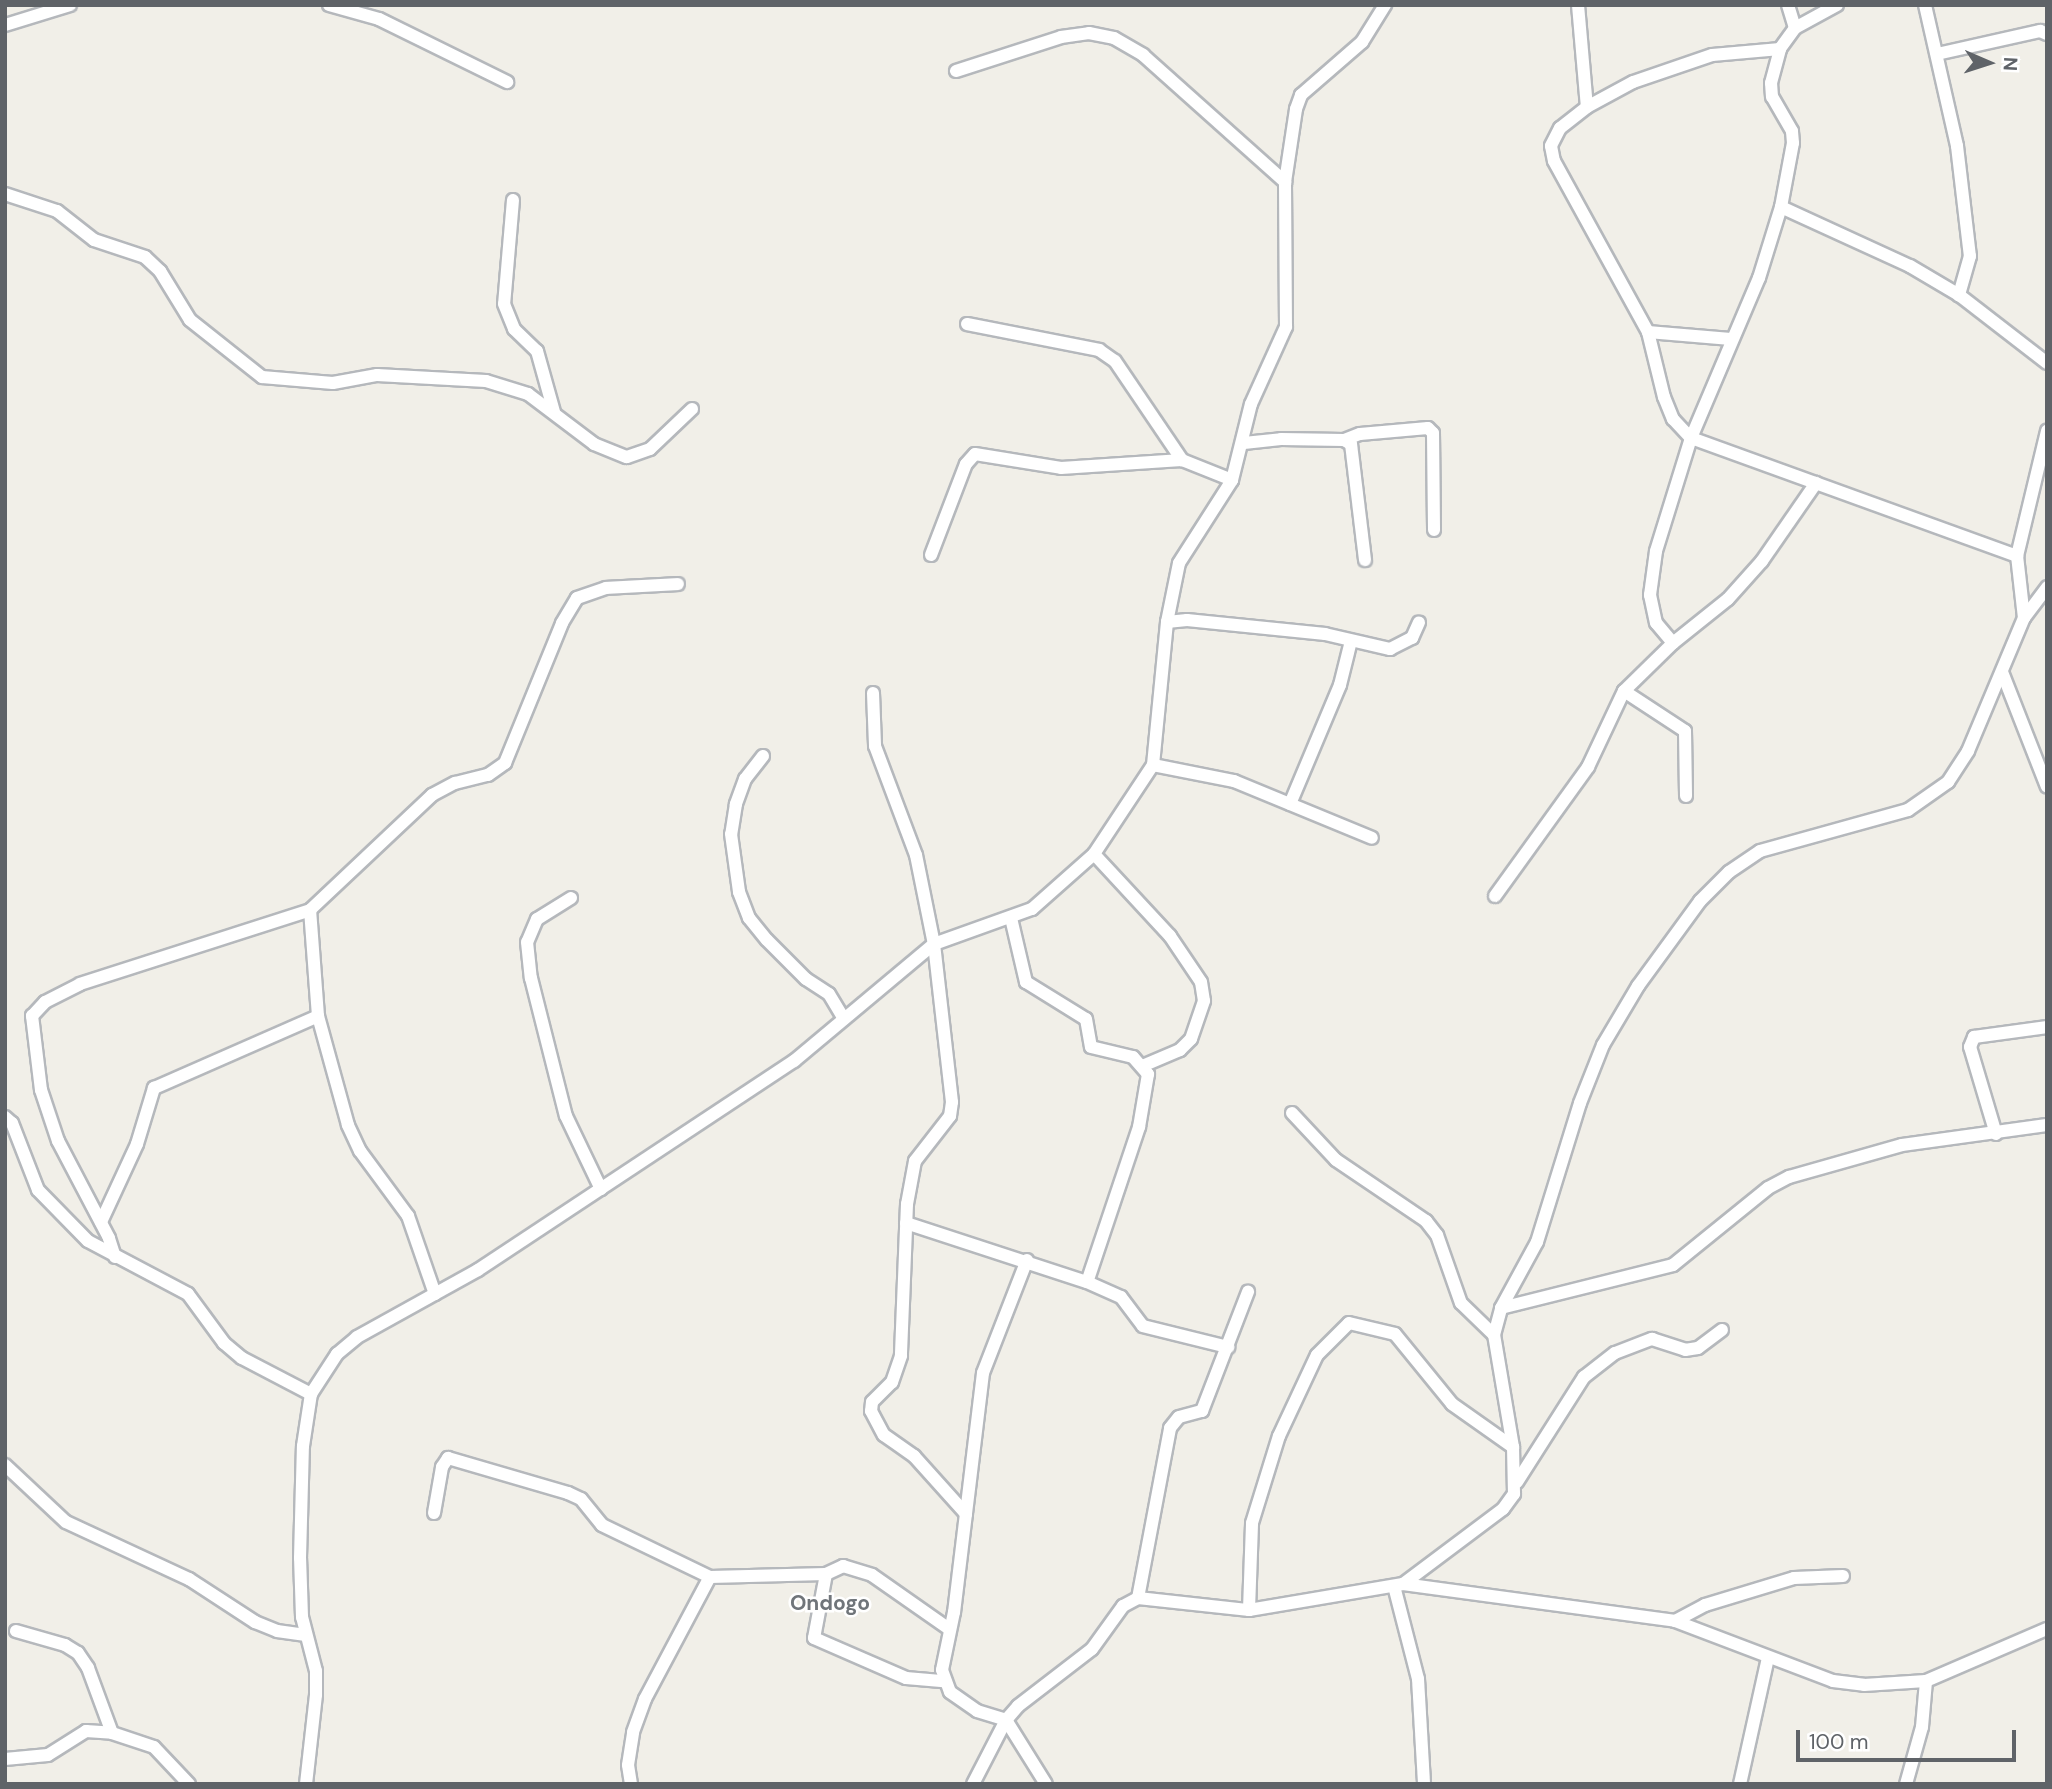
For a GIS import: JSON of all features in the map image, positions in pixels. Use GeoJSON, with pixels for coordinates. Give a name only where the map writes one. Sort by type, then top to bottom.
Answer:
{"type":"FeatureCollection","features":[{"type":"Feature","properties":{"kind":"street"},"geometry":{"type":"LineString","coordinates":[[5,25],[70,5]]}},
{"type":"Feature","properties":{"kind":"street"},"geometry":{"type":"LineString","coordinates":[[329,5],[379,19],[507,82]]}},
{"type":"Feature","properties":{"kind":"street"},"geometry":{"type":"LineString","coordinates":[[306,1784],[316,1695],[316,1671],[306,1635],[300,1558],[303,1447],[311,1394],[337,1353],[357,1337],[435,1294],[601,1189],[794,1061],[933,944],[1011,918],[1056,892],[1094,854],[1153,765],[1167,622],[1183,555],[1232,480],[1244,443],[1251,404],[1286,327],[1285,182],[1301,95],[1362,42],[1385,5]]}},
{"type":"Feature","properties":{"kind":"street"},"geometry":{"type":"LineString","coordinates":[[1578,5],[1587,107]]}},
{"type":"Feature","properties":{"kind":"street"},"geometry":{"type":"LineString","coordinates":[[1788,5],[1795,28]]}},
{"type":"Feature","properties":{"kind":"street"},"geometry":{"type":"LineString","coordinates":[[1673,643],[1656,623],[1650,595],[1656,551],[1690,439],[1759,278],[1781,206],[1793,143],[1792,131],[1772,97],[1770,83],[1780,49],[1795,28],[1837,5]]}},
{"type":"Feature","properties":{"kind":"street"},"geometry":{"type":"LineString","coordinates":[[1925,5],[1957,146],[1970,256],[1959,295]]}},
{"type":"Feature","properties":{"kind":"street"},"geometry":{"type":"LineString","coordinates":[[1937,54],[2040,31],[2047,34]]}},
{"type":"Feature","properties":{"kind":"street"},"geometry":{"type":"LineString","coordinates":[[956,71],[1061,37],[1089,33],[1114,38],[1143,55],[1285,182]]}},
{"type":"Feature","properties":{"kind":"street"},"geometry":{"type":"LineString","coordinates":[[1780,49],[1712,55],[1633,82],[1587,107],[1560,128],[1551,146],[1554,161],[1648,332],[1664,397],[1673,419],[1690,439],[2017,556]]}},
{"type":"Feature","properties":{"kind":"street"},"geometry":{"type":"LineString","coordinates":[[5,194],[57,211],[94,240],[145,257],[160,271],[190,320],[262,376],[333,383],[377,376],[486,381],[528,394],[594,444],[627,457],[650,449],[692,409]]}},
{"type":"Feature","properties":{"kind":"street"},"geometry":{"type":"LineString","coordinates":[[513,200],[504,304],[514,329],[537,351],[554,412]]}},
{"type":"Feature","properties":{"kind":"street"},"geometry":{"type":"LineString","coordinates":[[1781,206],[1910,266],[1959,295],[2047,362]]}},
{"type":"Feature","properties":{"kind":"street"},"geometry":{"type":"LineString","coordinates":[[967,324],[1099,350],[1115,360],[1182,460]]}},
{"type":"Feature","properties":{"kind":"street"},"geometry":{"type":"LineString","coordinates":[[1648,332],[1731,339]]}},
{"type":"Feature","properties":{"kind":"street"},"geometry":{"type":"LineString","coordinates":[[1244,443],[1344,440],[1360,434],[1428,428],[1433,433],[1434,530]]}},
{"type":"Feature","properties":{"kind":"street"},"geometry":{"type":"LineString","coordinates":[[2024,618],[2017,556],[2047,431]]}},
{"type":"Feature","properties":{"kind":"street"},"geometry":{"type":"LineString","coordinates":[[1344,440],[1354,453],[1364,560]]}},
{"type":"Feature","properties":{"kind":"street"},"geometry":{"type":"LineString","coordinates":[[931,555],[966,464],[975,454],[1062,468],[1182,460],[1232,480]]}},
{"type":"Feature","properties":{"kind":"street"},"geometry":{"type":"LineString","coordinates":[[1495,896],[1588,767],[1625,691],[1673,643],[1745,580],[1816,483]]}},
{"type":"Feature","properties":{"kind":"street"},"geometry":{"type":"LineString","coordinates":[[115,1257],[101,1222],[63,1152],[41,1090],[32,1016],[45,1002],[80,984],[310,910],[432,795],[455,783],[488,775],[505,763],[562,623],[578,598],[606,588],[678,584]]}},
{"type":"Feature","properties":{"kind":"street"},"geometry":{"type":"LineString","coordinates":[[1517,1482],[1494,1335],[1502,1308],[1537,1242],[1580,1102],[1603,1045],[1638,986],[1700,901],[1729,872],[1759,851],[1908,810],[1929,800],[1948,782],[1968,751],[2024,618],[2047,587]]}},
{"type":"Feature","properties":{"kind":"street"},"geometry":{"type":"LineString","coordinates":[[1167,622],[1186,620],[1351,641],[1390,649],[1412,638],[1419,622]]}},
{"type":"Feature","properties":{"kind":"street"},"geometry":{"type":"LineString","coordinates":[[1290,804],[1340,685],[1351,641]]}},
{"type":"Feature","properties":{"kind":"street"},"geometry":{"type":"LineString","coordinates":[[2002,671],[2047,787]]}},
{"type":"Feature","properties":{"kind":"street"},"geometry":{"type":"LineString","coordinates":[[1625,691],[1685,731],[1686,796]]}},
{"type":"Feature","properties":{"kind":"street"},"geometry":{"type":"LineString","coordinates":[[873,693],[875,746],[916,855],[933,944],[953,1102],[950,1116],[915,1161],[906,1223],[901,1356],[892,1382],[872,1402],[872,1411],[884,1435],[915,1456],[966,1514]]}},
{"type":"Feature","properties":{"kind":"street"},"geometry":{"type":"LineString","coordinates":[[763,756],[745,779],[736,804],[732,834],[739,892],[766,940],[806,979],[829,994],[844,1019]]}},
{"type":"Feature","properties":{"kind":"street"},"geometry":{"type":"LineString","coordinates":[[1153,765],[1234,781],[1372,838]]}},
{"type":"Feature","properties":{"kind":"street"},"geometry":{"type":"LineString","coordinates":[[1094,854],[1170,936],[1201,982],[1204,1001],[1191,1039],[1180,1050],[1144,1065]]}},
{"type":"Feature","properties":{"kind":"street"},"geometry":{"type":"LineString","coordinates":[[571,898],[537,919],[527,942],[531,978],[566,1116],[601,1189]]}},
{"type":"Feature","properties":{"kind":"street"},"geometry":{"type":"LineString","coordinates":[[310,910],[318,1016],[348,1125],[360,1151],[408,1216],[435,1294]]}},
{"type":"Feature","properties":{"kind":"street"},"geometry":{"type":"LineString","coordinates":[[1011,918],[1027,982],[1086,1019],[1091,1047],[1133,1057],[1144,1065],[1149,1090],[1087,1282]]}},
{"type":"Feature","properties":{"kind":"street"},"geometry":{"type":"LineString","coordinates":[[101,1222],[137,1144],[154,1088],[318,1016]]}},
{"type":"Feature","properties":{"kind":"street"},"geometry":{"type":"LineString","coordinates":[[1996,1134],[1970,1047],[1974,1037],[2047,1027]]}},
{"type":"Feature","properties":{"kind":"street"},"geometry":{"type":"LineString","coordinates":[[1293,1113],[1336,1160],[1426,1221],[1437,1235],[1461,1303],[1494,1335]]}},
{"type":"Feature","properties":{"kind":"street"},"geometry":{"type":"LineString","coordinates":[[5,1117],[12,1124],[38,1189],[88,1241],[188,1294],[224,1343],[242,1358],[311,1394]]}},
{"type":"Feature","properties":{"kind":"street"},"geometry":{"type":"LineString","coordinates":[[1502,1308],[1673,1265],[1768,1188],[1788,1177],[1902,1145],[2047,1125]]}},
{"type":"Feature","properties":{"kind":"street"},"geometry":{"type":"LineString","coordinates":[[906,1223],[1027,1260],[1087,1282],[1121,1297],[1143,1326],[1228,1347]]}},
{"type":"Feature","properties":{"kind":"street"},"geometry":{"type":"LineString","coordinates":[[1027,1260],[983,1373],[944,1681],[950,1692],[977,1711],[1006,1720],[1046,1784]]}},
{"type":"Feature","properties":{"kind":"street"},"geometry":{"type":"LineString","coordinates":[[1138,1598],[1170,1428],[1179,1417],[1202,1411],[1248,1292]]}},
{"type":"Feature","properties":{"kind":"street"},"geometry":{"type":"LineString","coordinates":[[1249,1609],[1252,1523],[1279,1436],[1317,1355],[1349,1323],[1395,1334],[1452,1404],[1513,1447]]}},
{"type":"Feature","properties":{"kind":"street"},"geometry":{"type":"LineString","coordinates":[[1399,1585],[1503,1509],[1517,1482],[1584,1377],[1615,1353],[1652,1339],[1685,1350],[1698,1348],[1723,1330]]}},
{"type":"Feature","properties":{"kind":"street"},"geometry":{"type":"LineString","coordinates":[[434,1513],[442,1467],[448,1458],[568,1493],[581,1499],[602,1525],[710,1577],[826,1574],[843,1566],[872,1575],[949,1629]]}},
{"type":"Feature","properties":{"kind":"street"},"geometry":{"type":"LineString","coordinates":[[5,1465],[66,1522],[189,1578],[255,1622],[276,1631],[306,1635]]}},
{"type":"Feature","properties":{"kind":"street"},"geometry":{"type":"LineString","coordinates":[[826,1574],[814,1638],[906,1678],[944,1681]]}},
{"type":"Feature","properties":{"kind":"street"},"geometry":{"type":"LineString","coordinates":[[1675,1621],[1705,1605],[1794,1578],[1843,1576]]}},
{"type":"Feature","properties":{"kind":"street"},"geometry":{"type":"LineString","coordinates":[[631,1784],[628,1765],[634,1732],[645,1699],[710,1577]]}},
{"type":"Feature","properties":{"kind":"street"},"geometry":{"type":"LineString","coordinates":[[1399,1585],[1418,1679],[1424,1784]]}},
{"type":"Feature","properties":{"kind":"street"},"geometry":{"type":"LineString","coordinates":[[973,1784],[1006,1720],[1092,1649],[1123,1606],[1138,1598],[1249,1609],[1399,1585],[1675,1621],[1833,1681],[1864,1685],[1927,1681],[2047,1629]]}},
{"type":"Feature","properties":{"kind":"street"},"geometry":{"type":"LineString","coordinates":[[16,1631],[65,1645],[78,1653],[88,1668],[112,1732]]}},
{"type":"Feature","properties":{"kind":"street"},"geometry":{"type":"LineString","coordinates":[[1740,1784],[1768,1658]]}},
{"type":"Feature","properties":{"kind":"street"},"geometry":{"type":"LineString","coordinates":[[1906,1784],[1922,1727],[1927,1681]]}},
{"type":"Feature","properties":{"kind":"street"},"geometry":{"type":"LineString","coordinates":[[5,1759],[48,1755],[86,1731],[112,1732],[153,1747],[189,1784]]}},
{"type":"Feature","properties":{"kind":"district","name":"Ondogo"},"geometry":{"type":"Point","coordinates":[830,1603]}}]}
